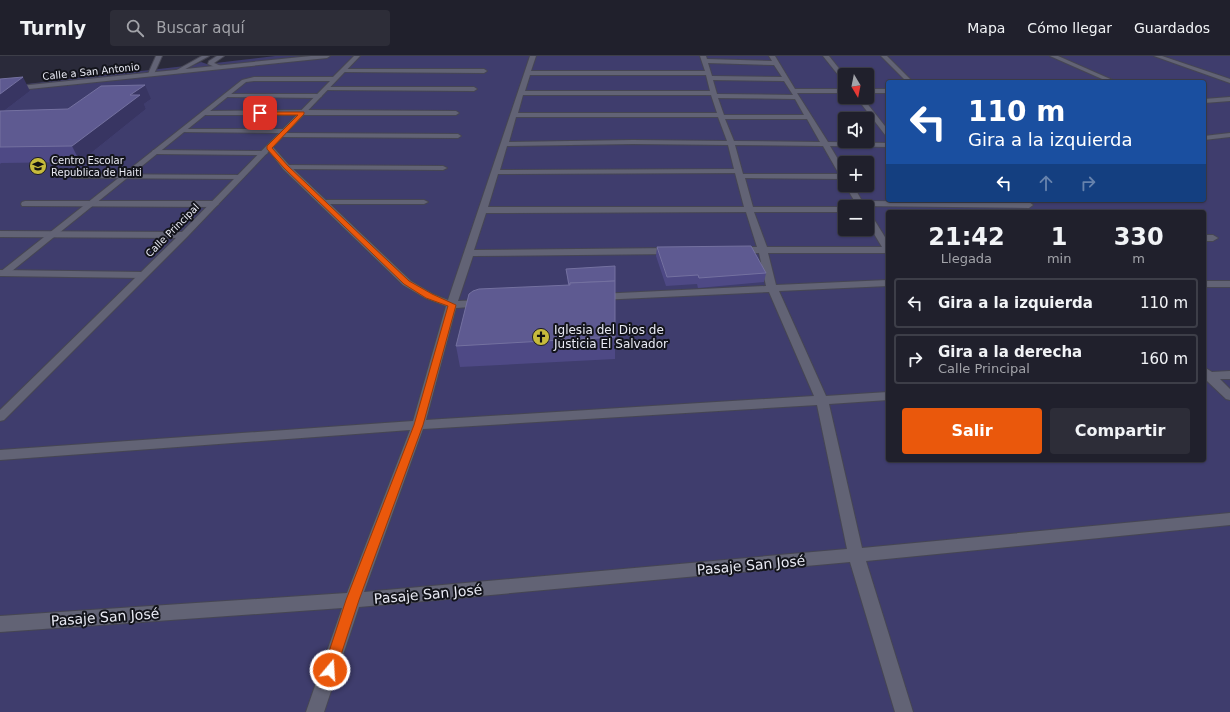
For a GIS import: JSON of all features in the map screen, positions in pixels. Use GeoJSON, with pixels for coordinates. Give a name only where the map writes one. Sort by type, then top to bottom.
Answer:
{"type":"FeatureCollection","features":[{"type":"Feature","properties":{"kind":"street"},"geometry":{"type":"LineString","coordinates":[[151,74],[159,56]]}},
{"type":"Feature","properties":{"kind":"street"},"geometry":{"type":"LineString","coordinates":[[178,71],[206,56]]}},
{"type":"Feature","properties":{"kind":"street"},"geometry":{"type":"LineString","coordinates":[[219,67],[211,64],[211,62],[221,56]]}},
{"type":"Feature","properties":{"kind":"street","name":"Calle a San Antonio"},"geometry":{"type":"LineString","coordinates":[[0,90],[327,56]]}},
{"type":"Feature","properties":{"kind":"street","name":"Calle Principal"},"geometry":{"type":"LineString","coordinates":[[0,417],[215,204],[357,56]]}},
{"type":"Feature","properties":{"kind":"street"},"geometry":{"type":"LineString","coordinates":[[316,712],[353,600],[418,425],[452,305],[533,56]]}},
{"type":"Feature","properties":{"kind":"street"},"geometry":{"type":"LineString","coordinates":[[772,56],[838,165]]}},
{"type":"Feature","properties":{"kind":"street"},"geometry":{"type":"LineString","coordinates":[[826,56],[838,71]]}},
{"type":"Feature","properties":{"kind":"street"},"geometry":{"type":"LineString","coordinates":[[884,56],[908,80]]}},
{"type":"Feature","properties":{"kind":"street"},"geometry":{"type":"LineString","coordinates":[[1053,56],[1109,80]]}},
{"type":"Feature","properties":{"kind":"street"},"geometry":{"type":"LineString","coordinates":[[1157,56],[1230,81]]}},
{"type":"Feature","properties":{"kind":"street"},"geometry":{"type":"LineString","coordinates":[[776,63],[704,59],[714,95],[731,143],[749,209],[763,250],[772,288],[822,400],[856,555],[904,712]]}},
{"type":"Feature","properties":{"kind":"street"},"geometry":{"type":"LineString","coordinates":[[344,71],[484,71]]}},
{"type":"Feature","properties":{"kind":"street"},"geometry":{"type":"LineString","coordinates":[[527,73],[709,76],[786,79]]}},
{"type":"Feature","properties":{"kind":"street"},"geometry":{"type":"LineString","coordinates":[[2,273],[91,204],[244,81],[335,79]]}},
{"type":"Feature","properties":{"kind":"street"},"geometry":{"type":"LineString","coordinates":[[226,95],[474,89]]}},
{"type":"Feature","properties":{"kind":"street"},"geometry":{"type":"LineString","coordinates":[[521,93],[714,95],[795,94],[838,91]]}},
{"type":"Feature","properties":{"kind":"street"},"geometry":{"type":"LineString","coordinates":[[874,91],[886,91]]}},
{"type":"Feature","properties":{"kind":"street"},"geometry":{"type":"LineString","coordinates":[[1206,101],[1230,99]]}},
{"type":"Feature","properties":{"kind":"street"},"geometry":{"type":"LineString","coordinates":[[864,104],[886,132]]}},
{"type":"Feature","properties":{"kind":"street"},"geometry":{"type":"LineString","coordinates":[[204,113],[456,113]]}},
{"type":"Feature","properties":{"kind":"street"},"geometry":{"type":"LineString","coordinates":[[514,115],[809,118]]}},
{"type":"Feature","properties":{"kind":"street"},"geometry":{"type":"LineString","coordinates":[[182,131],[458,136]]}},
{"type":"Feature","properties":{"kind":"street"},"geometry":{"type":"LineString","coordinates":[[1206,138],[1230,135]]}},
{"type":"Feature","properties":{"kind":"street"},"geometry":{"type":"LineString","coordinates":[[505,144],[633,142],[886,145]]}},
{"type":"Feature","properties":{"kind":"street"},"geometry":{"type":"LineString","coordinates":[[156,152],[267,150],[407,283],[429,296],[452,305],[491,303]]}},
{"type":"Feature","properties":{"kind":"street"},"geometry":{"type":"LineString","coordinates":[[286,167],[443,168]]}},
{"type":"Feature","properties":{"kind":"street"},"geometry":{"type":"LineString","coordinates":[[496,172],[740,174],[838,177]]}},
{"type":"Feature","properties":{"kind":"street"},"geometry":{"type":"LineString","coordinates":[[76,176],[240,177]]}},
{"type":"Feature","properties":{"kind":"street"},"geometry":{"type":"LineString","coordinates":[[322,202],[424,202]]}},
{"type":"Feature","properties":{"kind":"street"},"geometry":{"type":"LineString","coordinates":[[937,202],[943,210]]}},
{"type":"Feature","properties":{"kind":"street"},"geometry":{"type":"LineString","coordinates":[[874,204],[937,202],[1027,202],[1034,210]]}},
{"type":"Feature","properties":{"kind":"street"},"geometry":{"type":"LineString","coordinates":[[25,204],[215,204]]}},
{"type":"Feature","properties":{"kind":"street"},"geometry":{"type":"LineString","coordinates":[[483,210],[838,209]]}},
{"type":"Feature","properties":{"kind":"street"},"geometry":{"type":"LineString","coordinates":[[874,227],[886,247]]}},
{"type":"Feature","properties":{"kind":"street"},"geometry":{"type":"LineString","coordinates":[[0,234],[184,235]]}},
{"type":"Feature","properties":{"kind":"street"},"geometry":{"type":"LineString","coordinates":[[731,250],[886,250]]}},
{"type":"Feature","properties":{"kind":"street"},"geometry":{"type":"LineString","coordinates":[[470,253],[684,251]]}},
{"type":"Feature","properties":{"kind":"street"},"geometry":{"type":"LineString","coordinates":[[2,273],[143,275]]}},
{"type":"Feature","properties":{"kind":"street"},"geometry":{"type":"LineString","coordinates":[[592,298],[886,283]]}},
{"type":"Feature","properties":{"kind":"street"},"geometry":{"type":"LineString","coordinates":[[1206,284],[1230,284]]}},
{"type":"Feature","properties":{"kind":"street"},"geometry":{"type":"LineString","coordinates":[[1206,374],[1230,375]]}},
{"type":"Feature","properties":{"kind":"street"},"geometry":{"type":"LineString","coordinates":[[1206,374],[1230,396]]}},
{"type":"Feature","properties":{"kind":"street"},"geometry":{"type":"LineString","coordinates":[[0,455],[418,425],[886,396]]}},
{"type":"Feature","properties":{"kind":"street","name":"Pasaje San José"},"geometry":{"type":"LineString","coordinates":[[0,624],[353,600],[856,555],[1230,519]]}},
{"type":"Feature","properties":{"kind":"shaded area"},"geometry":{"type":"Polygon","coordinates":[[[275,56],[1230,56],[1230,712],[0,712],[0,87],[194,65],[201,62],[207,64],[275,56]]]}},
{"type":"Feature","properties":{"kind":"building"},"geometry":{"type":"Polygon","coordinates":[[[23,77],[0,94],[0,79],[23,77]]]}},
{"type":"Feature","properties":{"kind":"building"},"geometry":{"type":"Polygon","coordinates":[[[145,85],[130,95],[140,95],[72,146],[0,147],[0,111],[68,109],[101,86],[145,85]]]}},
{"type":"Feature","properties":{"kind":"building"},"geometry":{"type":"Polygon","coordinates":[[[751,246],[766,273],[699,278],[698,275],[667,277],[657,247],[751,246]]]}},
{"type":"Feature","properties":{"kind":"building"},"geometry":{"type":"Polygon","coordinates":[[[615,266],[615,281],[570,283],[569,285],[566,269],[615,266]]]}},
{"type":"Feature","properties":{"kind":"building","name":"Iglesia del Dios de Justicia El Salvador"},"geometry":{"type":"Polygon","coordinates":[[[615,281],[615,337],[456,346],[469,294],[473,291],[479,289],[570,285],[570,283],[615,281]]]}},
{"type":"Feature","properties":{"kind":"place","name":"Centro Escolar Republica de Haiti"},"geometry":{"type":"Point","coordinates":[38,166]}},
{"type":"Feature","properties":{"kind":"place","name":"Iglesia del Dios de Justicia El Salvador"},"geometry":{"type":"Point","coordinates":[541,337]}},
{"type":"Feature","properties":{"kind":"route"},"geometry":{"type":"LineString","coordinates":[[260,113],[302,113],[269,148],[286,167],[376,255],[407,283],[429,296],[452,305],[418,425],[353,600],[330,670]]}}]}
